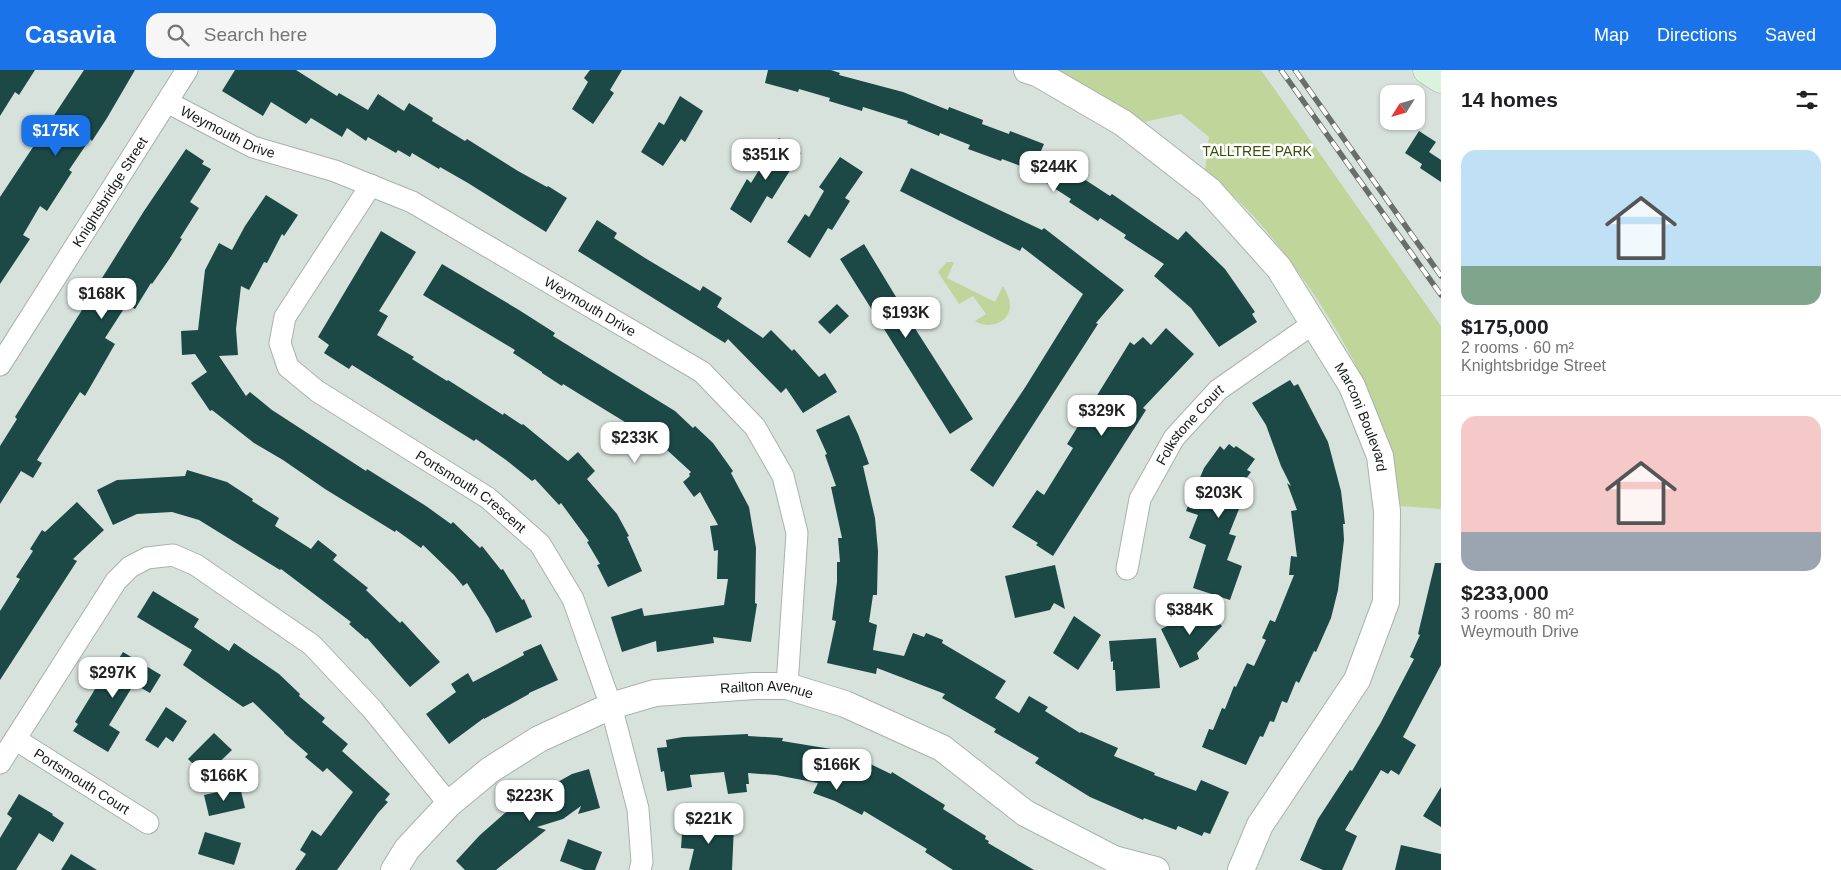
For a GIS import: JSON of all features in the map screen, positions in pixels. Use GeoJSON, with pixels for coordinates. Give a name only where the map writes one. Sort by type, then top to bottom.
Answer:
{"type":"FeatureCollection","features":[{"type":"Feature","properties":{"kind":"main road"},"geometry":{"type":"LineString","coordinates":[[1427,70],[1441,79]]}},
{"type":"Feature","properties":{"kind":"street","name":"Knightsbridge Street"},"geometry":{"type":"LineString","coordinates":[[0,365],[187,70]]}},
{"type":"Feature","properties":{"kind":"street","name":"Marconi Boulevard"},"geometry":{"type":"LineString","coordinates":[[1027,70],[1037,73],[1123,123],[1208,190],[1279,268],[1352,386],[1380,456],[1387,511],[1386,602],[1357,680],[1260,825],[1241,870]]}},
{"type":"Feature","properties":{"kind":"street","name":"Weymouth Drive"},"geometry":{"type":"LineString","coordinates":[[167,102],[253,147],[336,171],[412,202],[702,372],[755,427],[783,476],[797,533],[787,686]]}},
{"type":"Feature","properties":{"kind":"street","name":"Portsmouth Crescent"},"geometry":{"type":"LineString","coordinates":[[371,185],[285,317],[280,343],[288,367],[317,391],[488,498],[540,544],[573,599],[611,706],[638,809],[642,862],[640,870]]}},
{"type":"Feature","properties":{"kind":"street","name":"Folkstone Court"},"geometry":{"type":"LineString","coordinates":[[1127,569],[1140,499],[1174,438],[1218,390],[1314,323]]}},
{"type":"Feature","properties":{"kind":"street"},"geometry":{"type":"LineString","coordinates":[[0,763],[116,581],[130,567],[147,558],[173,555],[196,565],[312,645],[372,708],[450,804]]}},
{"type":"Feature","properties":{"kind":"street","name":"Railton Avenue"},"geometry":{"type":"LineString","coordinates":[[394,870],[407,849],[450,804],[490,770],[539,739],[611,706],[656,693],[754,686],[787,686],[845,704],[942,748],[1025,813],[1114,859],[1156,870]]}},
{"type":"Feature","properties":{"kind":"street","name":"Portsmouth Court"},"geometry":{"type":"LineString","coordinates":[[15,739],[148,824]]}},
{"type":"Feature","properties":{"kind":"green space","name":"TALLTREE PARK"},"geometry":{"type":"Polygon","coordinates":[[[1055,70],[1261,70],[1441,326],[1441,509],[1400,506],[1384,434],[1376,410],[1354,361],[1324,310],[1274,240],[1245,207],[1205,170],[1209,137],[1181,114],[1144,122],[1055,70]]]}},
{"type":"Feature","properties":{"kind":"green space"},"geometry":{"type":"Polygon","coordinates":[[[947,262],[954,262],[947,278],[995,302],[1003,286],[1009,297],[1010,305],[1009,311],[1003,320],[992,325],[981,324],[975,321],[986,314],[973,296],[959,304],[938,272],[947,262]]]}},
{"type":"Feature","properties":{"kind":"building"},"geometry":{"type":"Polygon","coordinates":[[[0,70],[35,70],[19,95],[15,92],[0,116],[0,70]]]}},
{"type":"Feature","properties":{"kind":"building"},"geometry":{"type":"Polygon","coordinates":[[[84,70],[135,70],[92,141],[90,139],[69,170],[72,172],[47,211],[40,206],[23,235],[30,239],[0,284],[0,197],[84,70]]]}},
{"type":"Feature","properties":{"kind":"building"},"geometry":{"type":"Polygon","coordinates":[[[235,70],[296,70],[337,96],[339,93],[368,110],[378,94],[404,111],[409,103],[433,118],[432,121],[465,141],[467,139],[518,171],[567,198],[546,232],[468,183],[412,153],[410,157],[398,150],[396,153],[368,137],[366,141],[347,128],[342,137],[311,118],[306,124],[271,102],[263,116],[222,91],[235,70]]]}},
{"type":"Feature","properties":{"kind":"building"},"geometry":{"type":"Polygon","coordinates":[[[590,70],[622,70],[610,90],[614,93],[593,124],[572,109],[588,82],[584,78],[590,70]]]}},
{"type":"Feature","properties":{"kind":"building"},"geometry":{"type":"Polygon","coordinates":[[[768,70],[831,70],[840,73],[839,75],[903,92],[948,110],[949,107],[983,120],[982,124],[1009,134],[1010,131],[1044,144],[1041,151],[1110,196],[1112,194],[1178,240],[1186,231],[1225,269],[1255,312],[1252,314],[1257,322],[1219,347],[1191,308],[1154,276],[1164,264],[1124,238],[1126,235],[1100,218],[1098,221],[1069,202],[1071,199],[1043,181],[1047,176],[1002,159],[1001,161],[968,149],[970,145],[940,133],[939,136],[907,123],[908,121],[863,107],[862,111],[829,101],[830,98],[799,89],[798,92],[765,83],[768,70]]]}},
{"type":"Feature","properties":{"kind":"building"},"geometry":{"type":"Polygon","coordinates":[[[680,96],[703,111],[685,142],[681,139],[663,166],[641,152],[659,122],[664,125],[680,96]]]}},
{"type":"Feature","properties":{"kind":"building"},"geometry":{"type":"Polygon","coordinates":[[[1419,131],[1436,142],[1429,152],[1441,160],[1441,182],[1420,168],[1422,164],[1405,153],[1419,131]]]}},
{"type":"Feature","properties":{"kind":"building"},"geometry":{"type":"Polygon","coordinates":[[[779,138],[801,153],[772,199],[767,196],[751,223],[730,209],[747,179],[751,183],[779,138]]]}},
{"type":"Feature","properties":{"kind":"building"},"geometry":{"type":"Polygon","coordinates":[[[186,149],[204,161],[202,164],[211,169],[190,202],[199,208],[170,258],[151,283],[135,309],[127,304],[105,338],[115,344],[85,396],[80,392],[37,460],[42,463],[33,478],[21,471],[0,504],[0,446],[17,419],[15,417],[144,211],[186,149]]]}},
{"type":"Feature","properties":{"kind":"building"},"geometry":{"type":"Polygon","coordinates":[[[840,157],[863,172],[845,198],[850,201],[832,230],[828,228],[810,258],[787,242],[805,214],[809,217],[824,191],[819,187],[840,157]]]}},
{"type":"Feature","properties":{"kind":"building"},"geometry":{"type":"Polygon","coordinates":[[[911,168],[1042,230],[1044,228],[1124,290],[1096,323],[1098,324],[993,487],[970,470],[1026,386],[1083,294],[1022,247],[1020,251],[900,191],[911,168]]]}},
{"type":"Feature","properties":{"kind":"building"},"geometry":{"type":"Polygon","coordinates":[[[266,195],[298,215],[284,236],[282,234],[267,263],[264,262],[249,290],[241,286],[236,329],[238,355],[219,356],[246,396],[250,392],[272,410],[366,471],[367,469],[451,524],[453,522],[480,548],[482,546],[501,570],[503,569],[522,600],[524,599],[532,617],[496,633],[467,583],[463,586],[423,545],[421,548],[396,530],[395,532],[254,443],[212,410],[210,411],[191,383],[207,372],[195,354],[182,355],[181,331],[198,330],[205,270],[219,243],[232,250],[245,226],[266,195]]]}},
{"type":"Feature","properties":{"kind":"building"},"geometry":{"type":"Polygon","coordinates":[[[597,220],[617,233],[614,238],[645,258],[700,291],[703,286],[722,298],[717,307],[763,338],[771,330],[792,351],[794,349],[819,377],[825,373],[837,392],[803,413],[786,388],[781,393],[728,339],[725,343],[578,251],[597,220]]]}},
{"type":"Feature","properties":{"kind":"building"},"geometry":{"type":"Polygon","coordinates":[[[381,231],[416,252],[379,311],[388,316],[377,335],[414,357],[412,359],[447,381],[503,415],[504,413],[523,424],[568,461],[578,452],[595,471],[587,479],[617,514],[629,536],[627,537],[642,571],[608,587],[597,565],[600,564],[587,542],[589,541],[561,503],[559,505],[535,479],[532,481],[476,439],[474,441],[352,365],[349,369],[324,353],[329,345],[318,337],[381,231]]]}},
{"type":"Feature","properties":{"kind":"building"},"geometry":{"type":"Polygon","coordinates":[[[864,244],[973,419],[950,434],[840,259],[864,244]]]}},
{"type":"Feature","properties":{"kind":"building"},"geometry":{"type":"Polygon","coordinates":[[[442,264],[519,310],[555,333],[553,336],[675,411],[713,443],[733,471],[731,473],[749,507],[756,548],[755,603],[757,604],[751,642],[713,637],[714,643],[657,652],[656,641],[622,652],[611,617],[642,608],[644,616],[724,605],[728,579],[717,579],[718,550],[714,551],[710,526],[718,525],[700,492],[694,497],[683,482],[690,476],[691,472],[667,450],[665,452],[651,438],[542,373],[513,353],[515,350],[423,295],[442,264]]]}},
{"type":"Feature","properties":{"kind":"building"},"geometry":{"type":"Polygon","coordinates":[[[837,304],[849,316],[830,334],[818,322],[837,304]]]}},
{"type":"Feature","properties":{"kind":"building"},"geometry":{"type":"Polygon","coordinates":[[[1166,328],[1194,354],[1143,408],[1146,410],[1053,556],[1036,545],[1038,543],[1012,527],[1037,490],[1044,495],[1073,448],[1067,444],[1130,342],[1134,345],[1143,337],[1151,345],[1166,328]]]}},
{"type":"Feature","properties":{"kind":"building"},"geometry":{"type":"Polygon","coordinates":[[[1290,380],[1294,386],[1298,384],[1328,442],[1341,491],[1345,524],[1343,524],[1344,540],[1338,590],[1331,618],[1316,652],[1314,651],[1299,683],[1296,681],[1287,703],[1282,701],[1274,722],[1270,721],[1263,737],[1260,736],[1246,765],[1202,747],[1209,729],[1213,730],[1222,708],[1225,709],[1234,686],[1236,687],[1247,663],[1254,666],[1266,640],[1262,638],[1270,620],[1275,622],[1294,575],[1289,575],[1291,556],[1297,557],[1291,511],[1297,510],[1287,483],[1291,486],[1281,466],[1266,425],[1252,403],[1290,380]]]}},
{"type":"Feature","properties":{"kind":"building"},"geometry":{"type":"Polygon","coordinates":[[[849,415],[869,464],[863,466],[875,518],[878,551],[877,595],[873,595],[869,622],[877,625],[873,650],[904,656],[913,633],[924,637],[926,633],[943,640],[942,643],[1006,681],[995,698],[1019,713],[1029,696],[1048,707],[1045,711],[1080,733],[1118,748],[1114,756],[1155,773],[1154,775],[1196,791],[1201,780],[1229,792],[1210,834],[1204,832],[1202,836],[1178,826],[1176,830],[1144,818],[1143,820],[1090,797],[1035,763],[1039,758],[994,732],[996,729],[942,698],[945,694],[877,668],[876,674],[827,663],[836,621],[832,620],[837,582],[837,562],[840,562],[838,538],[842,538],[831,487],[836,486],[825,455],[827,454],[816,430],[849,415]]]}},
{"type":"Feature","properties":{"kind":"building"},"geometry":{"type":"Polygon","coordinates":[[[1229,444],[1234,448],[1236,446],[1255,459],[1247,470],[1251,472],[1234,495],[1243,499],[1229,534],[1236,536],[1227,560],[1242,566],[1230,600],[1193,588],[1206,545],[1189,538],[1198,515],[1186,511],[1204,468],[1220,446],[1224,450],[1229,444]]]}},
{"type":"Feature","properties":{"kind":"building"},"geometry":{"type":"Polygon","coordinates":[[[187,470],[227,482],[279,518],[275,526],[311,549],[318,540],[337,555],[333,560],[368,588],[366,590],[400,623],[402,621],[440,662],[410,687],[367,638],[349,624],[351,622],[281,569],[199,520],[172,512],[137,514],[113,525],[97,490],[117,480],[185,476],[187,470]]]}},
{"type":"Feature","properties":{"kind":"building"},"geometry":{"type":"Polygon","coordinates":[[[77,502],[104,530],[73,559],[77,561],[0,680],[0,611],[20,579],[16,577],[33,551],[30,549],[42,530],[45,532],[77,502]]]}},
{"type":"Feature","properties":{"kind":"building"},"geometry":{"type":"Polygon","coordinates":[[[1435,563],[1441,563],[1441,665],[1403,737],[1416,745],[1399,775],[1391,770],[1388,774],[1381,770],[1345,830],[1357,836],[1342,870],[1323,870],[1300,860],[1318,819],[1350,770],[1352,771],[1380,724],[1414,659],[1410,657],[1420,635],[1418,634],[1435,563]]]}},
{"type":"Feature","properties":{"kind":"building"},"geometry":{"type":"Polygon","coordinates":[[[1055,565],[1065,609],[1054,603],[1050,610],[1015,618],[1005,576],[1055,565]]]}},
{"type":"Feature","properties":{"kind":"building"},"geometry":{"type":"Polygon","coordinates":[[[153,591],[199,619],[194,627],[229,651],[234,643],[279,674],[300,694],[299,696],[325,718],[322,722],[348,744],[342,751],[390,794],[385,800],[388,802],[337,870],[295,870],[306,854],[300,850],[312,830],[321,836],[353,792],[327,768],[323,772],[305,757],[308,754],[253,702],[243,707],[183,665],[192,650],[137,617],[153,591]]]}},
{"type":"Feature","properties":{"kind":"building"},"geometry":{"type":"Polygon","coordinates":[[[1204,609],[1222,626],[1197,653],[1199,659],[1180,668],[1161,629],[1204,609]]]}},
{"type":"Feature","properties":{"kind":"building"},"geometry":{"type":"Polygon","coordinates":[[[1074,616],[1101,635],[1078,670],[1053,653],[1074,616]]]}},
{"type":"Feature","properties":{"kind":"building"},"geometry":{"type":"Polygon","coordinates":[[[1156,638],[1160,688],[1116,691],[1115,670],[1113,670],[1113,661],[1111,662],[1109,641],[1156,638]]]}},
{"type":"Feature","properties":{"kind":"building"},"geometry":{"type":"Polygon","coordinates":[[[541,644],[558,680],[529,693],[484,718],[449,744],[426,714],[456,692],[451,684],[468,673],[473,682],[524,655],[523,652],[541,644]]]}},
{"type":"Feature","properties":{"kind":"building"},"geometry":{"type":"Polygon","coordinates":[[[123,652],[161,675],[150,693],[134,684],[109,725],[120,732],[108,752],[73,731],[78,724],[75,722],[114,658],[118,660],[123,652]]]}},
{"type":"Feature","properties":{"kind":"building"},"geometry":{"type":"Polygon","coordinates":[[[166,707],[187,721],[173,742],[166,737],[158,748],[145,740],[166,707]]]}},
{"type":"Feature","properties":{"kind":"building"},"geometry":{"type":"Polygon","coordinates":[[[214,733],[232,750],[205,776],[188,759],[214,733]]]}},
{"type":"Feature","properties":{"kind":"building"},"geometry":{"type":"Polygon","coordinates":[[[748,734],[748,736],[783,738],[782,741],[831,749],[859,761],[860,759],[891,774],[892,772],[945,805],[943,809],[986,836],[985,839],[989,841],[988,843],[1034,870],[953,870],[925,852],[927,849],[864,811],[862,815],[835,801],[813,793],[818,783],[776,775],[748,773],[749,784],[746,784],[747,792],[728,794],[724,772],[690,775],[692,787],[667,791],[664,771],[661,772],[657,748],[667,747],[666,740],[683,737],[748,734]]]}},
{"type":"Feature","properties":{"kind":"building"},"geometry":{"type":"Polygon","coordinates":[[[589,769],[600,808],[578,814],[581,806],[563,819],[537,827],[546,830],[496,870],[465,870],[456,861],[480,835],[505,813],[572,774],[589,769]]]}},
{"type":"Feature","properties":{"kind":"building"},"geometry":{"type":"Polygon","coordinates":[[[240,787],[245,808],[209,816],[204,795],[240,787]]]}},
{"type":"Feature","properties":{"kind":"building"},"geometry":{"type":"Polygon","coordinates":[[[1441,787],[1441,827],[1423,816],[1441,787]]]}},
{"type":"Feature","properties":{"kind":"building"},"geometry":{"type":"Polygon","coordinates":[[[19,794],[53,814],[64,823],[53,842],[39,833],[16,870],[0,870],[0,838],[12,818],[7,814],[19,794]]]}},
{"type":"Feature","properties":{"kind":"building"},"geometry":{"type":"Polygon","coordinates":[[[683,819],[714,821],[714,825],[734,826],[732,870],[689,870],[694,849],[681,848],[683,819]]]}},
{"type":"Feature","properties":{"kind":"building"},"geometry":{"type":"Polygon","coordinates":[[[205,832],[241,843],[234,865],[198,854],[205,832]]]}},
{"type":"Feature","properties":{"kind":"building"},"geometry":{"type":"Polygon","coordinates":[[[568,839],[602,852],[595,870],[584,870],[560,861],[568,839]]]}},
{"type":"Feature","properties":{"kind":"building"},"geometry":{"type":"Polygon","coordinates":[[[1401,845],[1441,854],[1441,870],[1395,870],[1401,845]]]}},
{"type":"Feature","properties":{"kind":"building"},"geometry":{"type":"Polygon","coordinates":[[[71,854],[97,870],[61,870],[71,854]]]}},
{"type":"Feature","properties":{"kind":"railway"},"geometry":{"type":"LineString","coordinates":[[1281,70],[1441,295]]}},
{"type":"Feature","properties":{"kind":"railway"},"geometry":{"type":"LineString","coordinates":[[1295,70],[1441,276]]}}]}
